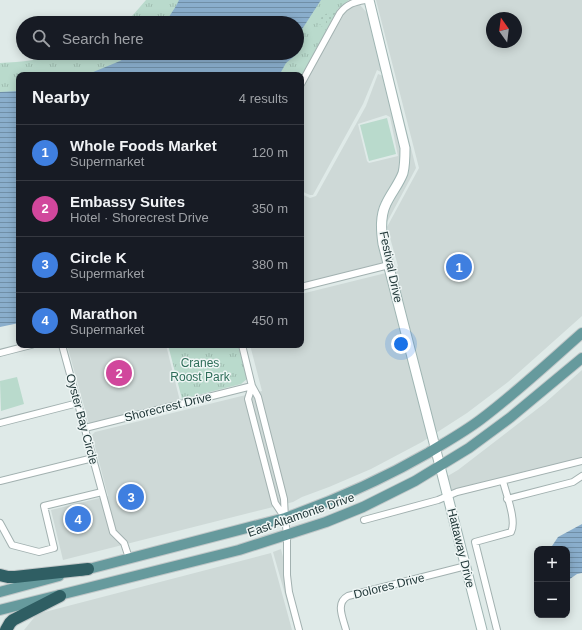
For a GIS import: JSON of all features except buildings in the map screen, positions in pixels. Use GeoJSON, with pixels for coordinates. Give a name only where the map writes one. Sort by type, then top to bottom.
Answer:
{"type":"FeatureCollection","features":[{"type":"Feature","properties":{"kind":"highway"},"geometry":{"type":"LineString","coordinates":[[0,575],[14,577],[88,569]]}},
{"type":"Feature","properties":{"kind":"highway"},"geometry":{"type":"LineString","coordinates":[[6,630],[10,623],[14,620],[60,596]]}},
{"type":"Feature","properties":{"kind":"main road","name":"East Altamonte Drive"},"geometry":{"type":"LineString","coordinates":[[0,592],[285,518],[317,507],[364,487],[435,449],[479,420],[513,393],[582,333]]}},
{"type":"Feature","properties":{"kind":"main road","name":"East Altamonte Drive"},"geometry":{"type":"LineString","coordinates":[[0,610],[239,550],[326,522],[363,507],[415,481],[468,448],[511,417],[582,358]]}},
{"type":"Feature","properties":{"kind":"street"},"geometry":{"type":"LineString","coordinates":[[304,79],[340,13],[353,2],[364,0]]}},
{"type":"Feature","properties":{"kind":"street","name":"Festival Drive"},"geometry":{"type":"LineString","coordinates":[[369,0],[405,148],[402,173],[386,204],[381,221],[384,244],[440,466]]}},
{"type":"Feature","properties":{"kind":"street"},"geometry":{"type":"LineString","coordinates":[[304,286],[389,265]]}},
{"type":"Feature","properties":{"kind":"street"},"geometry":{"type":"LineString","coordinates":[[0,353],[19,348]]}},
{"type":"Feature","properties":{"kind":"street","name":"Oyster Bay Circle"},"geometry":{"type":"LineString","coordinates":[[63,348],[113,532],[124,543],[129,558]]}},
{"type":"Feature","properties":{"kind":"street"},"geometry":{"type":"LineString","coordinates":[[243,348],[252,386],[258,397],[284,499],[287,535],[287,575],[289,592],[299,630]]}},
{"type":"Feature","properties":{"kind":"street"},"geometry":{"type":"LineString","coordinates":[[252,386],[248,399],[275,503],[285,518]]}},
{"type":"Feature","properties":{"kind":"street","name":"Shorecrest Drive"},"geometry":{"type":"LineString","coordinates":[[85,428],[252,386]]}},
{"type":"Feature","properties":{"kind":"street"},"geometry":{"type":"LineString","coordinates":[[0,423],[78,403]]}},
{"type":"Feature","properties":{"kind":"street"},"geometry":{"type":"LineString","coordinates":[[0,481],[93,458]]}},
{"type":"Feature","properties":{"kind":"street"},"geometry":{"type":"LineString","coordinates":[[364,520],[438,500],[457,492],[582,462]]}},
{"type":"Feature","properties":{"kind":"street","name":"Hattaway Drive"},"geometry":{"type":"LineString","coordinates":[[440,466],[482,630]]}},
{"type":"Feature","properties":{"kind":"street"},"geometry":{"type":"LineString","coordinates":[[508,499],[573,482],[582,476]]}},
{"type":"Feature","properties":{"kind":"street"},"geometry":{"type":"LineString","coordinates":[[497,630],[475,542],[511,532],[513,528],[512,516],[503,481]]}},
{"type":"Feature","properties":{"kind":"street"},"geometry":{"type":"LineString","coordinates":[[0,523],[12,545],[39,552],[54,548],[44,506],[102,492]]}},
{"type":"Feature","properties":{"kind":"street","name":"Dolores Drive"},"geometry":{"type":"LineString","coordinates":[[346,630],[340,609],[344,598],[466,566]]}},
{"type":"Feature","properties":{"kind":"shaded area"},"geometry":{"type":"Polygon","coordinates":[[[372,0],[374,0],[416,168],[385,226],[395,265],[392,268],[386,243],[384,222],[388,206],[406,173],[408,148],[372,0]]]}},
{"type":"Feature","properties":{"kind":"shaded area"},"geometry":{"type":"Polygon","coordinates":[[[376,0],[582,0],[582,316],[508,382],[467,413],[422,442],[371,469],[293,502],[63,560],[51,510],[108,496],[92,435],[95,432],[262,391],[251,348],[304,348],[304,293],[394,271],[398,266],[387,227],[419,168],[376,0]]]}},
{"type":"Feature","properties":{"kind":"shaded area"},"geometry":{"type":"Polygon","coordinates":[[[360,5],[368,14],[383,73],[377,70],[363,104],[313,195],[310,195],[304,192],[304,84],[347,9],[360,5]]]}},
{"type":"Feature","properties":{"kind":"shaded area"},"geometry":{"type":"Polygon","coordinates":[[[378,74],[383,76],[402,148],[400,172],[383,203],[385,262],[304,283],[304,195],[310,198],[316,196],[366,106],[378,74]],[[386,115],[358,124],[367,161],[369,163],[398,156],[390,117],[386,115]]]}},
{"type":"Feature","properties":{"kind":"shaded area"},"geometry":{"type":"Polygon","coordinates":[[[68,348],[167,348],[180,401],[89,424],[68,348]]]}},
{"type":"Feature","properties":{"kind":"shaded area"},"geometry":{"type":"Polygon","coordinates":[[[582,370],[582,458],[450,492],[446,477],[458,470],[545,403],[582,370]]]}},
{"type":"Feature","properties":{"kind":"shaded area"},"geometry":{"type":"Polygon","coordinates":[[[281,549],[284,561],[296,630],[273,552],[281,549]]]}},
{"type":"Feature","properties":{"kind":"shaded area"},"geometry":{"type":"Polygon","coordinates":[[[271,553],[292,630],[24,630],[37,614],[271,553]]]}},
{"type":"Feature","properties":{"kind":"green space"},"geometry":{"type":"Polygon","coordinates":[[[146,0],[349,0],[338,9],[304,72],[16,72],[16,283],[0,279],[0,63],[32,60],[304,60],[304,16],[132,16],[146,0]]]}},
{"type":"Feature","properties":{"kind":"green space"},"geometry":{"type":"Polygon","coordinates":[[[335,11],[336,12],[325,31],[317,26],[319,24],[322,27],[326,26],[326,21],[323,19],[320,20],[322,16],[335,11]]]}},
{"type":"Feature","properties":{"kind":"green space"},"geometry":{"type":"Polygon","coordinates":[[[387,118],[396,154],[369,161],[360,125],[387,118]]]}},
{"type":"Feature","properties":{"kind":"green space","name":"Cranes Roost Park"},"geometry":{"type":"Polygon","coordinates":[[[169,348],[240,348],[247,379],[241,384],[182,399],[169,348]]]}},
{"type":"Feature","properties":{"kind":"green space"},"geometry":{"type":"Polygon","coordinates":[[[17,377],[24,404],[1,411],[0,381],[17,377]]]}},
{"type":"Feature","properties":{"kind":"water"},"geometry":{"type":"Polygon","coordinates":[[[179,0],[321,0],[304,26],[304,16],[170,16],[179,0]]]}},
{"type":"Feature","properties":{"kind":"water"},"geometry":{"type":"Polygon","coordinates":[[[290,60],[281,72],[93,72],[120,61],[290,60]]]}},
{"type":"Feature","properties":{"kind":"water"},"geometry":{"type":"Polygon","coordinates":[[[16,91],[16,324],[0,327],[0,92],[16,91]]]}},
{"type":"Feature","properties":{"kind":"water"},"geometry":{"type":"Polygon","coordinates":[[[582,524],[582,573],[577,574],[570,579],[570,546],[552,546],[558,537],[582,524]]]}},
{"type":"Feature","properties":{"kind":"place","name":"Whole Foods Market"},"geometry":{"type":"Point","coordinates":[459,267]}},
{"type":"Feature","properties":{"kind":"place","name":"Embassy Suites"},"geometry":{"type":"Point","coordinates":[119,373]}},
{"type":"Feature","properties":{"kind":"place","name":"Circle K"},"geometry":{"type":"Point","coordinates":[131,497]}},
{"type":"Feature","properties":{"kind":"place","name":"Marathon"},"geometry":{"type":"Point","coordinates":[78,519]}}]}
